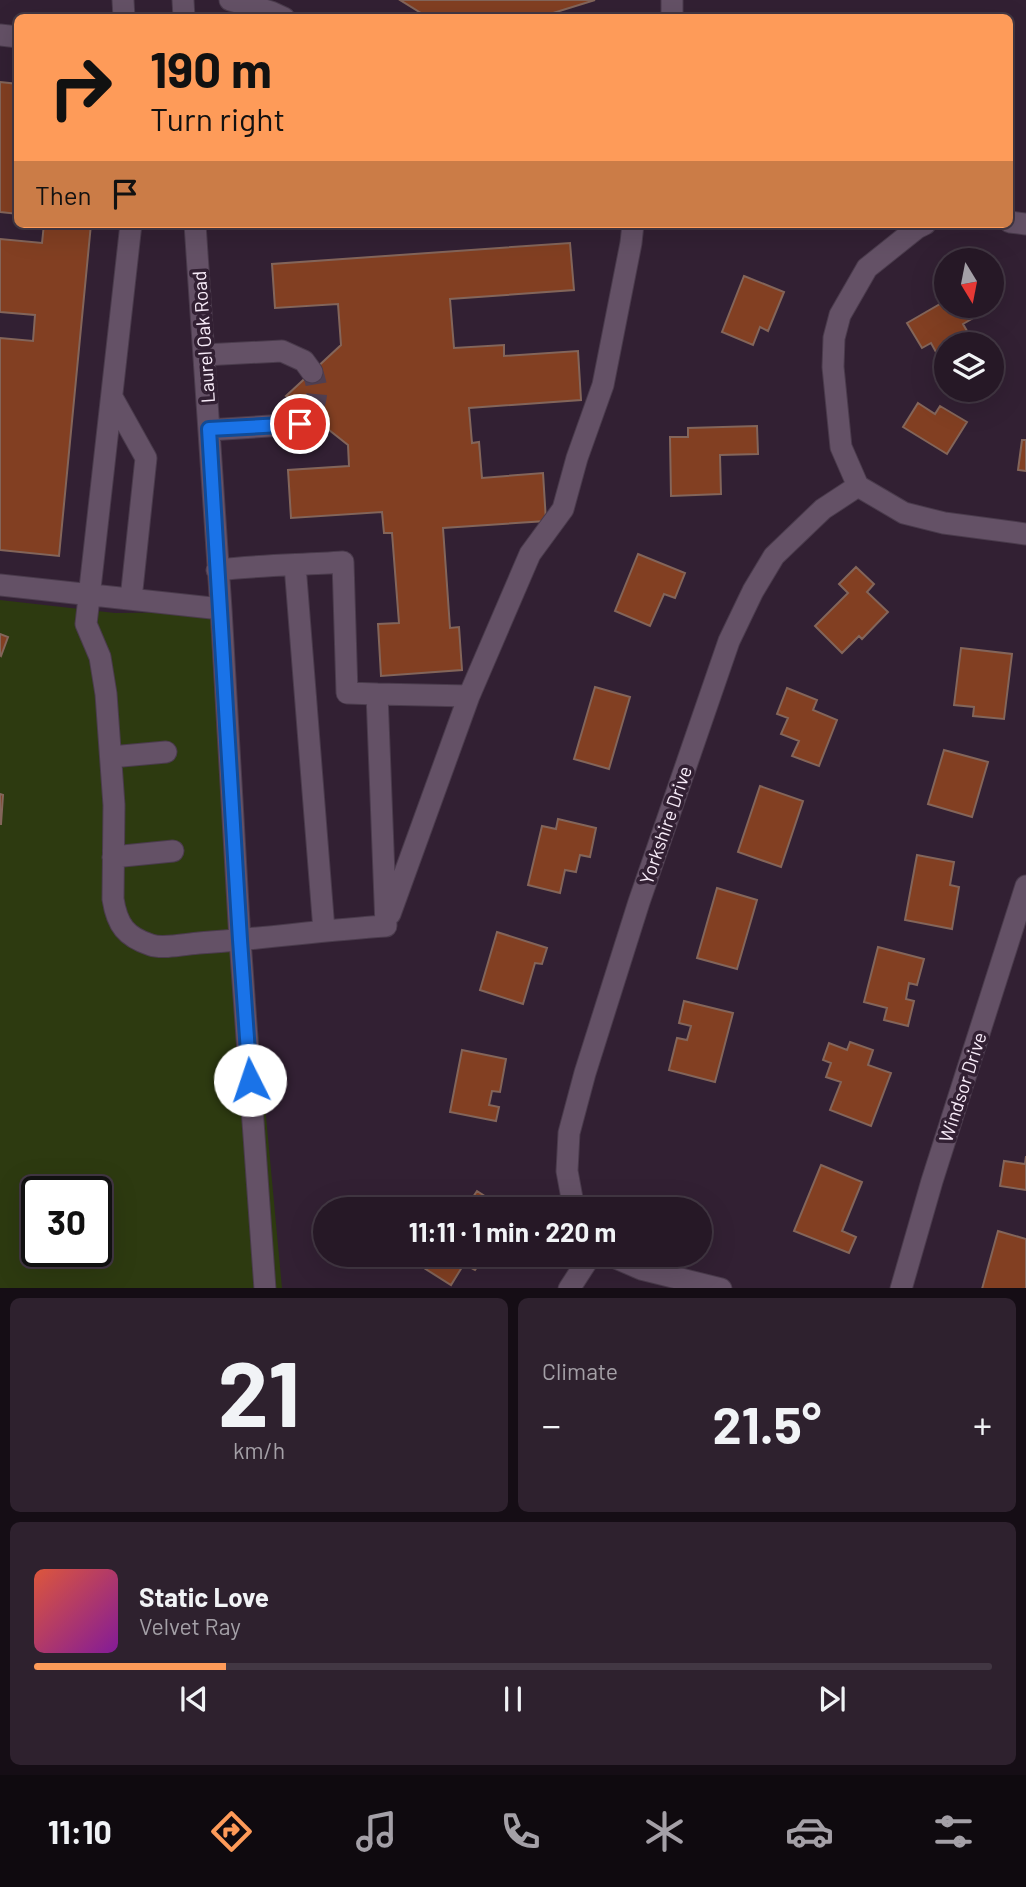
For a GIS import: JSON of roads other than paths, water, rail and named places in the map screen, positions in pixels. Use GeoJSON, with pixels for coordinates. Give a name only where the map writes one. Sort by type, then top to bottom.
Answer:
{"type":"FeatureCollection","features":[{"type":"Feature","properties":{"kind":"street"},"geometry":{"type":"LineString","coordinates":[[230,0],[275,14]]}},
{"type":"Feature","properties":{"kind":"street"},"geometry":{"type":"LineString","coordinates":[[131,228],[86,624],[103,668],[115,834],[115,912],[120,924],[132,937],[154,947],[386,926]]}},
{"type":"Feature","properties":{"kind":"street","name":"Laurel Oak Road"},"geometry":{"type":"LineString","coordinates":[[195,228],[265,1288]]}},
{"type":"Feature","properties":{"kind":"street"},"geometry":{"type":"LineString","coordinates":[[386,926],[469,696],[530,554],[563,509],[577,458],[603,385],[633,228]]}},
{"type":"Feature","properties":{"kind":"street"},"geometry":{"type":"LineString","coordinates":[[917,228],[867,268],[840,316],[834,338],[833,367],[841,447],[858,486],[904,513],[944,523],[1026,534]]}},
{"type":"Feature","properties":{"kind":"street"},"geometry":{"type":"LineString","coordinates":[[204,355],[282,351],[304,360],[312,372]]}},
{"type":"Feature","properties":{"kind":"street"},"geometry":{"type":"LineString","coordinates":[[111,397],[146,458],[131,599]]}},
{"type":"Feature","properties":{"kind":"street"},"geometry":{"type":"LineString","coordinates":[[209,429],[300,424],[310,414]]}},
{"type":"Feature","properties":{"kind":"street","name":"Yorkshire Drive"},"geometry":{"type":"LineString","coordinates":[[572,1197],[567,1171],[569,1133],[585,1073],[639,902],[729,641],[752,591],[774,556],[823,509],[858,486]]}},
{"type":"Feature","properties":{"kind":"street"},"geometry":{"type":"LineString","coordinates":[[217,570],[343,562],[347,693],[469,696]]}},
{"type":"Feature","properties":{"kind":"street"},"geometry":{"type":"LineString","coordinates":[[295,565],[324,930]]}},
{"type":"Feature","properties":{"kind":"street"},"geometry":{"type":"LineString","coordinates":[[0,585],[221,609]]}},
{"type":"Feature","properties":{"kind":"street"},"geometry":{"type":"LineString","coordinates":[[377,694],[386,926]]}},
{"type":"Feature","properties":{"kind":"street"},"geometry":{"type":"LineString","coordinates":[[111,757],[166,752]]}},
{"type":"Feature","properties":{"kind":"street"},"geometry":{"type":"LineString","coordinates":[[113,857],[173,851]]}},
{"type":"Feature","properties":{"kind":"street","name":"Windsor Drive"},"geometry":{"type":"LineString","coordinates":[[901,1288],[932,1181],[1026,886]]}},
{"type":"Feature","properties":{"kind":"street"},"geometry":{"type":"LineString","coordinates":[[570,1288],[583,1267]]}},
{"type":"Feature","properties":{"kind":"street"},"geometry":{"type":"LineString","coordinates":[[636,1267],[717,1288]]}},
{"type":"Feature","properties":{"kind":"tunnel"},"geometry":{"type":"LineString","coordinates":[[310,414],[317,393],[312,372]]}}]}
